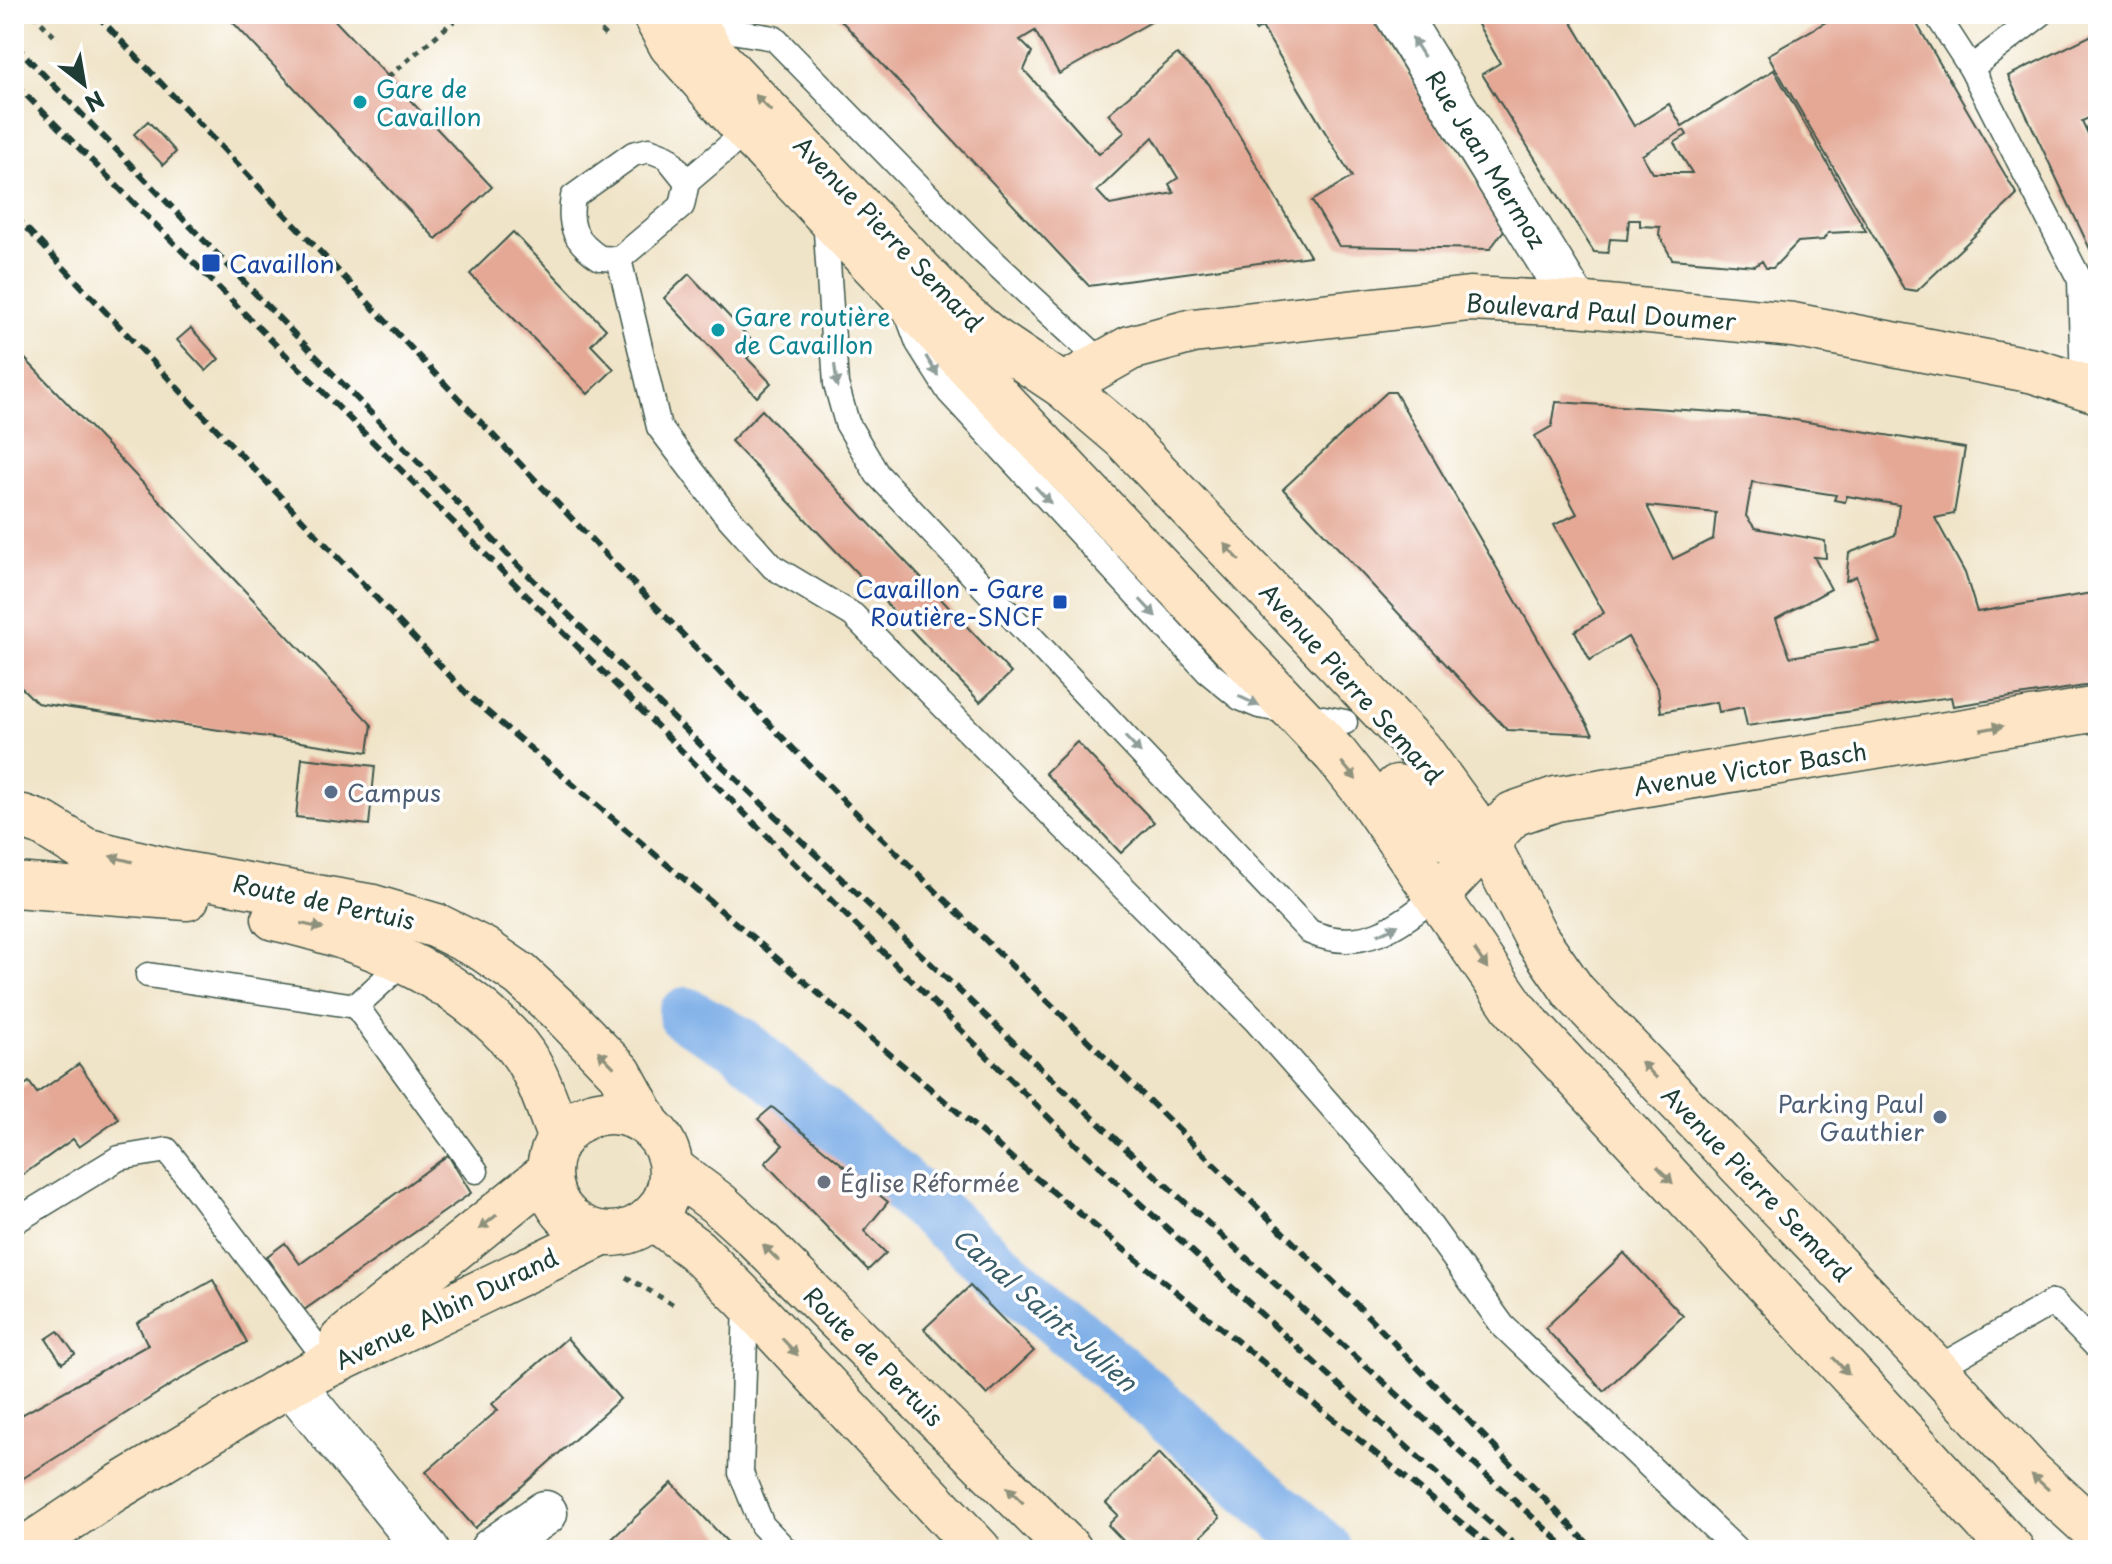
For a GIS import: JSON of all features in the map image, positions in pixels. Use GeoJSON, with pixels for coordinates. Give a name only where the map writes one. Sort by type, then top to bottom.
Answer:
{"type":"FeatureCollection","features":[{"type":"Feature","properties":{"kind":"main road","name":"Avenue Pierre Semard"},"geometry":{"type":"LineString","coordinates":[[679,18],[671,45],[825,215],[1297,713],[1366,793],[1517,1012],[2012,1550]]}},
{"type":"Feature","properties":{"kind":"main road","name":"Avenue Pierre Semard"},"geometry":{"type":"LineString","coordinates":[[679,18],[957,309],[990,337],[1063,386],[1125,439],[1420,750],[1486,841],[1537,939],[1574,992],[1936,1369],[2030,1472],[2098,1534]]}},
{"type":"Feature","properties":{"kind":"main road","name":"Boulevard Paul Doumer"},"geometry":{"type":"LineString","coordinates":[[1063,386],[1130,348],[1193,331],[1469,299],[1576,304],[1793,325],[2034,371],[2091,389]]}},
{"type":"Feature","properties":{"kind":"main road"},"geometry":{"type":"LineString","coordinates":[[1000,399],[1086,452],[1345,722],[1389,775],[1425,830],[1454,842],[1486,841]]}},
{"type":"Feature","properties":{"kind":"main road","name":"Avenue Victor Basch"},"geometry":{"type":"LineString","coordinates":[[1437,895],[1513,814],[1556,799],[1915,742],[2098,709]]}},
{"type":"Feature","properties":{"kind":"main road"},"geometry":{"type":"LineString","coordinates":[[14,869],[22,853],[18,808]]}},
{"type":"Feature","properties":{"kind":"main road","name":"Route de Pertuis"},"geometry":{"type":"LineString","coordinates":[[18,808],[85,850],[179,873],[373,907],[448,931],[483,949],[521,975],[563,1014],[620,1073],[648,1124]]}},
{"type":"Feature","properties":{"kind":"main road","name":"Route de Pertuis"},"geometry":{"type":"LineString","coordinates":[[14,885],[175,896],[332,931],[405,961],[463,996],[513,1040],[541,1084],[554,1155]]}},
{"type":"Feature","properties":{"kind":"main road"},"geometry":{"type":"LineString","coordinates":[[598,1113],[621,1114],[648,1124],[667,1147],[672,1169],[669,1190],[652,1217],[624,1233],[602,1234],[580,1226],[564,1213],[552,1194],[554,1155],[574,1123],[598,1113]]}},
{"type":"Feature","properties":{"kind":"main road","name":"Avenue Albin Durand"},"geometry":{"type":"LineString","coordinates":[[307,1369],[554,1155]]}},
{"type":"Feature","properties":{"kind":"main road","name":"Route de Pertuis"},"geometry":{"type":"LineString","coordinates":[[672,1169],[719,1204],[754,1236],[1070,1550]]}},
{"type":"Feature","properties":{"kind":"main road"},"geometry":{"type":"LineString","coordinates":[[652,1217],[696,1250],[746,1300],[979,1550]]}},
{"type":"Feature","properties":{"kind":"main road","name":"Avenue Albin Durand"},"geometry":{"type":"LineString","coordinates":[[23,1550],[307,1369],[602,1234]]}},
{"type":"Feature","properties":{"kind":"street","name":"Rue Jean Mermoz"},"geometry":{"type":"LineString","coordinates":[[1397,14],[1576,304]]}},
{"type":"Feature","properties":{"kind":"street"},"geometry":{"type":"LineString","coordinates":[[307,1369],[427,1550]]}},
{"type":"Feature","properties":{"kind":"street"},"geometry":{"type":"LineString","coordinates":[[492,1550],[545,1513]]}},
{"type":"Feature","properties":{"kind":"lane"},"geometry":{"type":"LineString","coordinates":[[1936,14],[1971,68],[2080,280],[2091,389]]}},
{"type":"Feature","properties":{"kind":"lane"},"geometry":{"type":"LineString","coordinates":[[1971,68],[2041,14]]}},
{"type":"Feature","properties":{"kind":"lane"},"geometry":{"type":"LineString","coordinates":[[679,18],[774,38],[981,250],[1102,362]]}},
{"type":"Feature","properties":{"kind":"lane"},"geometry":{"type":"LineString","coordinates":[[687,182],[667,157],[649,150],[633,154],[573,197],[569,216],[573,233],[600,258],[619,259],[682,206],[687,182],[747,131]]}},
{"type":"Feature","properties":{"kind":"lane"},"geometry":{"type":"LineString","coordinates":[[825,215],[836,384],[847,423],[877,474],[1310,932],[1329,941],[1353,942],[1375,936],[1406,921],[1437,895]]}},
{"type":"Feature","properties":{"kind":"lane"},"geometry":{"type":"LineString","coordinates":[[619,259],[659,427],[722,510],[773,567],[853,615],[1256,1021],[1403,1188],[1503,1326],[1737,1550]]}},
{"type":"Feature","properties":{"kind":"lane"},"geometry":{"type":"LineString","coordinates":[[901,295],[918,343],[949,392],[1208,672],[1240,698],[1259,706],[1345,722]]}},
{"type":"Feature","properties":{"kind":"lane"},"geometry":{"type":"LineString","coordinates":[[356,1006],[405,961]]}},
{"type":"Feature","properties":{"kind":"lane"},"geometry":{"type":"LineString","coordinates":[[148,975],[356,1006],[476,1171]]}},
{"type":"Feature","properties":{"kind":"lane"},"geometry":{"type":"LineString","coordinates":[[14,1222],[119,1158],[167,1150],[307,1369]]}},
{"type":"Feature","properties":{"kind":"lane"},"geometry":{"type":"LineString","coordinates":[[746,1300],[741,1473],[762,1525],[786,1550]]}},
{"type":"Feature","properties":{"kind":"lane"},"geometry":{"type":"LineString","coordinates":[[1936,1369],[2053,1302],[2098,1348]]}},
{"type":"Feature","properties":{"kind":"path"},"geometry":{"type":"LineString","coordinates":[[33,14],[58,40]]}},
{"type":"Feature","properties":{"kind":"path"},"geometry":{"type":"LineString","coordinates":[[388,77],[462,14]]}},
{"type":"Feature","properties":{"kind":"path"},"geometry":{"type":"LineString","coordinates":[[612,1276],[627,1277],[687,1315]]}},
{"type":"Feature","properties":{"kind":"building","name":"Gare de Cavaillon"},"geometry":{"type":"Polygon","coordinates":[[[225,14],[329,14],[492,187],[436,239],[225,14]]]}},
{"type":"Feature","properties":{"kind":"building"},"geometry":{"type":"Polygon","coordinates":[[[835,14],[1165,14],[1059,74],[1035,31],[1020,40],[1032,52],[1024,70],[1099,154],[1125,132],[1108,114],[1177,54],[1209,84],[1310,256],[1089,286],[835,14]],[[1153,137],[1097,191],[1110,205],[1174,193],[1169,184],[1178,178],[1153,137]]]}},
{"type":"Feature","properties":{"kind":"building"},"geometry":{"type":"Polygon","coordinates":[[[1246,14],[1370,14],[1504,230],[1490,249],[1339,246],[1312,201],[1352,177],[1262,27],[1256,31],[1246,14]]]}},
{"type":"Feature","properties":{"kind":"building"},"geometry":{"type":"Polygon","coordinates":[[[1472,14],[1583,14],[1571,21],[1634,126],[1669,104],[1682,126],[1774,70],[1866,231],[1828,233],[1823,240],[1798,242],[1773,268],[1766,268],[1762,261],[1755,266],[1672,259],[1659,235],[1660,227],[1640,226],[1640,220],[1629,220],[1627,240],[1610,239],[1608,253],[1594,252],[1482,74],[1500,63],[1472,14]],[[1684,130],[1642,155],[1653,173],[1692,173],[1674,143],[1687,135],[1684,130]]]}},
{"type":"Feature","properties":{"kind":"building"},"geometry":{"type":"Polygon","coordinates":[[[1840,14],[1911,14],[2017,195],[1917,291],[1904,289],[1768,55],[1840,14]]]}},
{"type":"Feature","properties":{"kind":"building"},"geometry":{"type":"Polygon","coordinates":[[[2098,32],[2098,114],[2082,121],[2098,155],[2098,266],[2008,76],[2098,32]]]}},
{"type":"Feature","properties":{"kind":"building"},"geometry":{"type":"Polygon","coordinates":[[[148,121],[176,152],[163,165],[134,134],[148,121]]]}},
{"type":"Feature","properties":{"kind":"building"},"geometry":{"type":"Polygon","coordinates":[[[513,232],[606,329],[591,345],[614,369],[588,394],[470,274],[513,232]]]}},
{"type":"Feature","properties":{"kind":"building","name":"Gare routière de Cavaillon"},"geometry":{"type":"Polygon","coordinates":[[[689,274],[758,347],[747,358],[771,383],[757,397],[664,298],[689,274]]]}},
{"type":"Feature","properties":{"kind":"building"},"geometry":{"type":"Polygon","coordinates":[[[191,328],[219,359],[206,371],[177,340],[191,328]]]}},
{"type":"Feature","properties":{"kind":"building"},"geometry":{"type":"Polygon","coordinates":[[[14,347],[372,725],[368,752],[37,703],[14,680],[14,347]]]}},
{"type":"Feature","properties":{"kind":"building"},"geometry":{"type":"Polygon","coordinates":[[[1387,392],[1395,392],[1593,734],[1507,730],[1283,489],[1387,392]]]}},
{"type":"Feature","properties":{"kind":"building"},"geometry":{"type":"Polygon","coordinates":[[[1556,402],[1764,415],[1965,448],[1954,514],[1935,518],[1965,573],[1977,612],[2098,592],[2098,684],[1953,706],[1951,697],[1747,726],[1743,707],[1719,712],[1717,702],[1661,712],[1658,688],[1628,637],[1590,660],[1575,631],[1604,613],[1554,525],[1577,514],[1535,436],[1552,426],[1556,402]],[[1752,482],[1746,516],[1755,528],[1825,541],[1826,558],[1814,557],[1831,589],[1776,619],[1790,657],[1880,643],[1856,576],[1846,581],[1849,553],[1895,535],[1899,505],[1847,496],[1845,502],[1834,500],[1836,495],[1752,482]],[[1647,506],[1673,559],[1713,539],[1716,513],[1647,506]]]}},
{"type":"Feature","properties":{"kind":"building"},"geometry":{"type":"Polygon","coordinates":[[[762,410],[1011,673],[980,702],[731,441],[762,410]]]}},
{"type":"Feature","properties":{"kind":"building"},"geometry":{"type":"Polygon","coordinates":[[[1077,742],[1154,822],[1121,853],[1045,773],[1077,742]]]}},
{"type":"Feature","properties":{"kind":"building"},"geometry":{"type":"Polygon","coordinates":[[[302,758],[375,766],[369,825],[296,817],[302,758]]]}},
{"type":"Feature","properties":{"kind":"building"},"geometry":{"type":"Polygon","coordinates":[[[79,1064],[119,1119],[79,1147],[73,1139],[14,1181],[14,1093],[29,1082],[37,1093],[79,1064]]]}},
{"type":"Feature","properties":{"kind":"building","name":"Église Réformée"},"geometry":{"type":"Polygon","coordinates":[[[772,1107],[888,1202],[864,1231],[886,1253],[868,1270],[765,1163],[783,1145],[758,1119],[772,1107]]]}},
{"type":"Feature","properties":{"kind":"building"},"geometry":{"type":"Polygon","coordinates":[[[448,1155],[471,1193],[304,1310],[266,1257],[285,1243],[300,1264],[448,1155]]]}},
{"type":"Feature","properties":{"kind":"building"},"geometry":{"type":"Polygon","coordinates":[[[1624,1253],[1683,1316],[1604,1391],[1545,1328],[1624,1253]]]}},
{"type":"Feature","properties":{"kind":"building"},"geometry":{"type":"Polygon","coordinates":[[[213,1280],[247,1342],[174,1383],[14,1484],[14,1419],[148,1345],[137,1323],[213,1280]]]}},
{"type":"Feature","properties":{"kind":"building"},"geometry":{"type":"Polygon","coordinates":[[[970,1286],[1034,1351],[987,1395],[924,1329],[970,1286]]]}},
{"type":"Feature","properties":{"kind":"building"},"geometry":{"type":"Polygon","coordinates":[[[58,1331],[75,1354],[62,1363],[46,1339],[58,1331]]]}},
{"type":"Feature","properties":{"kind":"building"},"geometry":{"type":"Polygon","coordinates":[[[567,1338],[620,1399],[475,1528],[426,1472],[498,1410],[492,1404],[567,1338]]]}},
{"type":"Feature","properties":{"kind":"building"},"geometry":{"type":"Polygon","coordinates":[[[1159,1453],[1220,1518],[1187,1550],[1132,1550],[1108,1525],[1118,1515],[1106,1503],[1159,1453]]]}},
{"type":"Feature","properties":{"kind":"building"},"geometry":{"type":"Polygon","coordinates":[[[672,1483],[735,1550],[600,1550],[672,1483]]]}},
{"type":"Feature","properties":{"kind":"waterway","name":"Canal Saint-Julien"},"geometry":{"type":"LineString","coordinates":[[686,1015],[739,1044],[1324,1550]]}},
{"type":"Feature","properties":{"kind":"railway"},"geometry":{"type":"LineString","coordinates":[[96,14],[609,558],[840,797],[1361,1309],[1594,1550]]}},
{"type":"Feature","properties":{"kind":"railway"},"geometry":{"type":"LineString","coordinates":[[14,44],[511,558],[714,758],[1124,1147],[1569,1550]]}},
{"type":"Feature","properties":{"kind":"railway"},"geometry":{"type":"LineString","coordinates":[[14,83],[1076,1145],[1520,1550]]}},
{"type":"Feature","properties":{"kind":"railway"},"geometry":{"type":"LineString","coordinates":[[14,215],[470,697],[1026,1170],[1495,1550]]}},
{"type":"Feature","properties":{"kind":"place","name":"Gare de Cavaillon"},"geometry":{"type":"Point","coordinates":[360,102]}},
{"type":"Feature","properties":{"kind":"place","name":"Cavaillon"},"geometry":{"type":"Point","coordinates":[211,263]}},
{"type":"Feature","properties":{"kind":"place","name":"Gare routière de Cavaillon"},"geometry":{"type":"Point","coordinates":[718,330]}},
{"type":"Feature","properties":{"kind":"place","name":"Cavaillon - Gare Routière-SNCF"},"geometry":{"type":"Point","coordinates":[1060,602]}},
{"type":"Feature","properties":{"kind":"place","name":"Campus"},"geometry":{"type":"Point","coordinates":[331,792]}},
{"type":"Feature","properties":{"kind":"place","name":"Parking Paul Gauthier"},"geometry":{"type":"Point","coordinates":[1940,1117]}},
{"type":"Feature","properties":{"kind":"place","name":"Église Réformée"},"geometry":{"type":"Point","coordinates":[824,1182]}}]}
